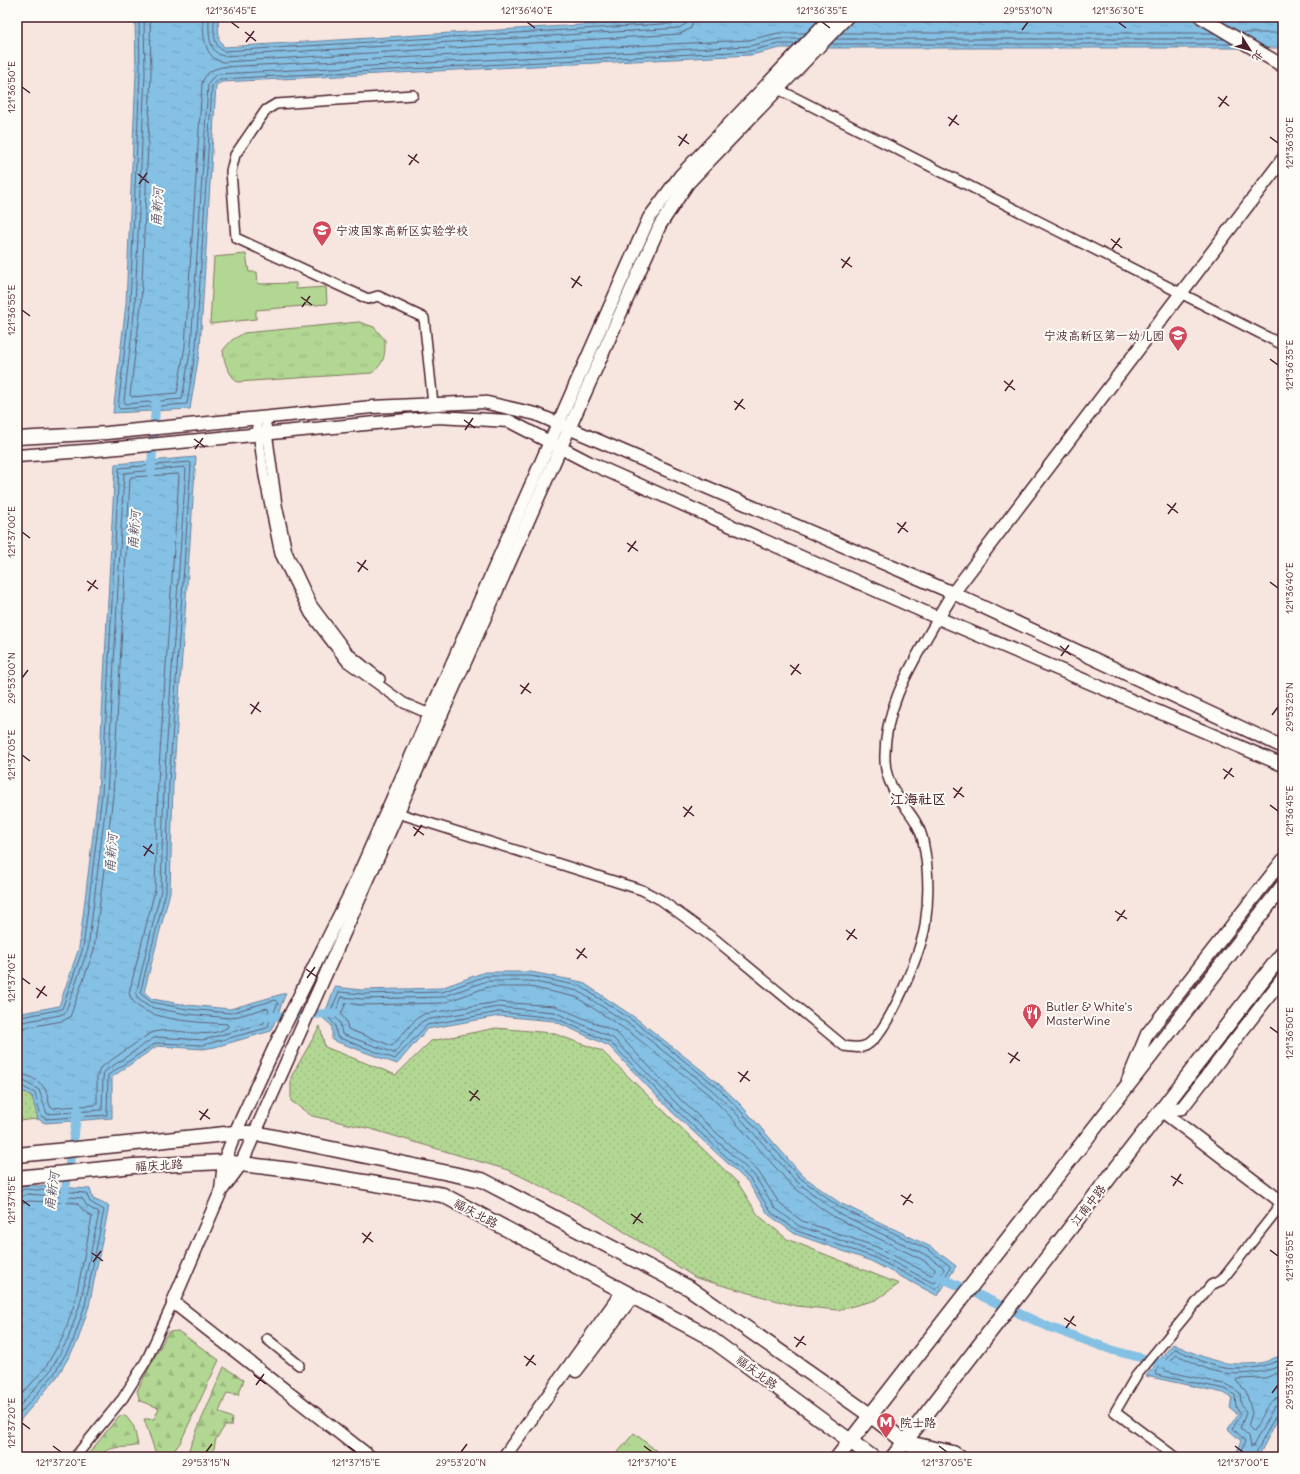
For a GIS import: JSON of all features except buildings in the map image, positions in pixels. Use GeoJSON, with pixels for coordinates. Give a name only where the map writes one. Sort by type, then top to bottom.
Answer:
{"type":"FeatureCollection","features":[{"type":"Feature","properties":{"kind":"main road"},"geometry":{"type":"LineString","coordinates":[[435,715],[561,448],[660,226],[688,183],[831,17]]}},
{"type":"Feature","properties":{"kind":"main road"},"geometry":{"type":"LineString","coordinates":[[370,1457],[173,1302],[221,1191],[241,1164],[316,995],[549,442],[649,218],[680,176],[847,17]]}},
{"type":"Feature","properties":{"kind":"main road"},"geometry":{"type":"LineString","coordinates":[[1201,17],[1283,66]]}},
{"type":"Feature","properties":{"kind":"main road"},"geometry":{"type":"LineString","coordinates":[[938,618],[953,593],[1283,159]]}},
{"type":"Feature","properties":{"kind":"main road"},"geometry":{"type":"LineString","coordinates":[[17,438],[107,433],[372,407],[433,404],[483,402],[536,414],[953,593],[1283,747]]}},
{"type":"Feature","properties":{"kind":"main road"},"geometry":{"type":"LineString","coordinates":[[17,456],[105,450],[438,417],[508,421],[590,463],[938,618],[1283,765]]}},
{"type":"Feature","properties":{"kind":"main road"},"geometry":{"type":"LineString","coordinates":[[221,1191],[224,1162],[235,1133],[282,1031],[393,810]]}},
{"type":"Feature","properties":{"kind":"main road"},"geometry":{"type":"LineString","coordinates":[[1123,1091],[1147,1034],[1283,860]]}},
{"type":"Feature","properties":{"kind":"main road"},"geometry":{"type":"LineString","coordinates":[[838,1457],[1283,886]]}},
{"type":"Feature","properties":{"kind":"main road","name":"江南中路"},"geometry":{"type":"LineString","coordinates":[[894,1457],[985,1336],[1283,953]]}},
{"type":"Feature","properties":{"kind":"main road"},"geometry":{"type":"LineString","coordinates":[[1162,1110],[1182,1108],[1283,978]]}},
{"type":"Feature","properties":{"kind":"main road"},"geometry":{"type":"LineString","coordinates":[[1162,1110],[1281,1199]]}},
{"type":"Feature","properties":{"kind":"main road","name":"福庆北路"},"geometry":{"type":"LineString","coordinates":[[17,1155],[235,1133],[255,1133],[482,1180],[689,1288],[870,1415],[905,1442],[930,1457]]}},
{"type":"Feature","properties":{"kind":"main road","name":"福庆北路"},"geometry":{"type":"LineString","coordinates":[[19,1178],[133,1166],[224,1162],[291,1170],[443,1196],[707,1336],[872,1457]]}},
{"type":"Feature","properties":{"kind":"main road"},"geometry":{"type":"LineString","coordinates":[[504,1457],[628,1294]]}},
{"type":"Feature","properties":{"kind":"main road"},"geometry":{"type":"LineString","coordinates":[[512,1457],[628,1294]]}},
{"type":"Feature","properties":{"kind":"main road"},"geometry":{"type":"LineString","coordinates":[[905,1442],[953,1453],[959,1457]]}},
{"type":"Feature","properties":{"kind":"street"},"geometry":{"type":"LineString","coordinates":[[772,87],[1283,345]]}},
{"type":"Feature","properties":{"kind":"street"},"geometry":{"type":"LineString","coordinates":[[413,95],[276,104],[266,110],[235,155],[230,171],[236,238],[368,299],[378,296],[424,318],[433,404]]}},
{"type":"Feature","properties":{"kind":"street"},"geometry":{"type":"LineString","coordinates":[[260,418],[287,552],[312,605],[348,653],[398,693],[435,715]]}},
{"type":"Feature","properties":{"kind":"street"},"geometry":{"type":"LineString","coordinates":[[393,810],[642,890],[682,914],[844,1046],[856,1048],[867,1045],[878,1034],[896,1004],[912,968],[925,928],[928,901],[927,865],[923,841],[917,824],[890,786],[885,762],[886,741],[893,704],[900,686],[938,618]]}},
{"type":"Feature","properties":{"kind":"street"},"geometry":{"type":"LineString","coordinates":[[1175,1457],[1115,1412],[1136,1376],[1211,1284],[1222,1280],[1277,1210],[1281,1199]]}},
{"type":"Feature","properties":{"kind":"street"},"geometry":{"type":"LineString","coordinates":[[75,1457],[123,1398],[146,1361],[173,1302]]}},
{"type":"Feature","properties":{"kind":"street"},"geometry":{"type":"LineString","coordinates":[[267,1339],[299,1365]]}},
{"type":"Feature","properties":{"kind":"green space"},"geometry":{"type":"Polygon","coordinates":[[[246,254],[249,272],[257,272],[258,284],[296,283],[296,289],[326,287],[327,304],[256,310],[256,319],[210,324],[214,257],[246,254]]]}},
{"type":"Feature","properties":{"kind":"green space"},"geometry":{"type":"Polygon","coordinates":[[[359,322],[374,327],[385,340],[385,350],[382,362],[372,373],[237,382],[225,364],[223,350],[232,340],[244,333],[359,322]]]}},
{"type":"Feature","properties":{"kind":"green space"},"geometry":{"type":"Polygon","coordinates":[[[320,1026],[325,1047],[396,1075],[431,1041],[496,1028],[552,1033],[602,1051],[738,1183],[758,1215],[787,1239],[899,1284],[876,1300],[838,1310],[796,1306],[696,1278],[592,1211],[508,1170],[371,1129],[312,1116],[291,1101],[291,1077],[320,1026]]]}},
{"type":"Feature","properties":{"kind":"green space"},"geometry":{"type":"Polygon","coordinates":[[[17,1088],[31,1096],[35,1103],[38,1119],[17,1121],[17,1088]]]}},
{"type":"Feature","properties":{"kind":"green space"},"geometry":{"type":"Polygon","coordinates":[[[178,1331],[219,1360],[180,1443],[169,1457],[157,1457],[144,1419],[154,1419],[159,1408],[140,1401],[137,1391],[168,1332],[178,1331]]]}},
{"type":"Feature","properties":{"kind":"green space"},"geometry":{"type":"Polygon","coordinates":[[[224,1367],[244,1380],[238,1395],[227,1393],[219,1412],[232,1418],[231,1426],[225,1426],[216,1439],[212,1457],[199,1457],[189,1449],[224,1367]]]}},
{"type":"Feature","properties":{"kind":"green space"},"geometry":{"type":"Polygon","coordinates":[[[125,1415],[134,1427],[138,1445],[113,1448],[103,1453],[99,1457],[86,1457],[119,1416],[125,1415]]]}},
{"type":"Feature","properties":{"kind":"green space"},"geometry":{"type":"Polygon","coordinates":[[[634,1433],[664,1457],[614,1457],[634,1433]]]}},
{"type":"Feature","properties":{"kind":"water"},"geometry":{"type":"Polygon","coordinates":[[[135,17],[218,17],[219,39],[224,47],[710,17],[1283,17],[1283,48],[780,48],[751,55],[222,82],[216,85],[200,348],[190,409],[113,413],[126,304],[136,73],[135,17]]]}},
{"type":"Feature","properties":{"kind":"water"},"geometry":{"type":"Polygon","coordinates":[[[196,457],[173,783],[170,892],[144,992],[152,999],[187,1005],[230,1009],[286,993],[271,1031],[203,1049],[157,1046],[112,1077],[112,1118],[45,1123],[38,1119],[32,1096],[17,1088],[17,1014],[59,1006],[79,948],[98,794],[115,464],[196,457]]]}},
{"type":"Feature","properties":{"kind":"water"},"geometry":{"type":"Polygon","coordinates":[[[485,972],[531,972],[582,982],[637,1019],[718,1083],[740,1104],[802,1175],[840,1203],[931,1247],[956,1266],[938,1296],[871,1261],[795,1234],[768,1214],[748,1182],[672,1112],[609,1046],[554,1021],[499,1016],[427,1029],[397,1064],[332,1040],[332,1026],[323,1018],[335,987],[362,990],[441,988],[485,972]]]}},
{"type":"Feature","properties":{"kind":"water"},"geometry":{"type":"Polygon","coordinates":[[[21,1185],[90,1189],[93,1199],[109,1206],[89,1306],[77,1343],[57,1377],[17,1424],[17,1193],[21,1185]]]}},
{"type":"Feature","properties":{"kind":"water"},"geometry":{"type":"Polygon","coordinates":[[[1173,1344],[1206,1358],[1225,1363],[1260,1363],[1283,1356],[1283,1409],[1258,1457],[1235,1457],[1241,1441],[1228,1429],[1238,1414],[1230,1408],[1232,1398],[1224,1393],[1146,1376],[1173,1344]]]}},
{"type":"Feature","properties":{"kind":"waterway","name":"甬新河"},"geometry":{"type":"LineString","coordinates":[[151,473],[156,400]]}},
{"type":"Feature","properties":{"kind":"waterway"},"geometry":{"type":"LineString","coordinates":[[265,1017],[336,1013]]}},
{"type":"Feature","properties":{"kind":"waterway","name":"甬新河"},"geometry":{"type":"LineString","coordinates":[[64,1199],[78,1109]]}},
{"type":"Feature","properties":{"kind":"waterway"},"geometry":{"type":"LineString","coordinates":[[937,1276],[1049,1327],[1115,1351],[1169,1365]]}},
{"type":"Feature","properties":{"kind":"place","name":"宁波国家高新区实验学校"},"geometry":{"type":"Point","coordinates":[322,247]}},
{"type":"Feature","properties":{"kind":"place","name":"宁波高新区第一幼儿园"},"geometry":{"type":"Point","coordinates":[1178,352]}},
{"type":"Feature","properties":{"kind":"place","name":"Butler & White's MasterWine"},"geometry":{"type":"Point","coordinates":[1032,1030]}},
{"type":"Feature","properties":{"kind":"place","name":"院士路"},"geometry":{"type":"Point","coordinates":[886,1439]}},
{"type":"Feature","properties":{"kind":"district","name":"江海社区"},"geometry":{"type":"Point","coordinates":[918,799]}}]}
